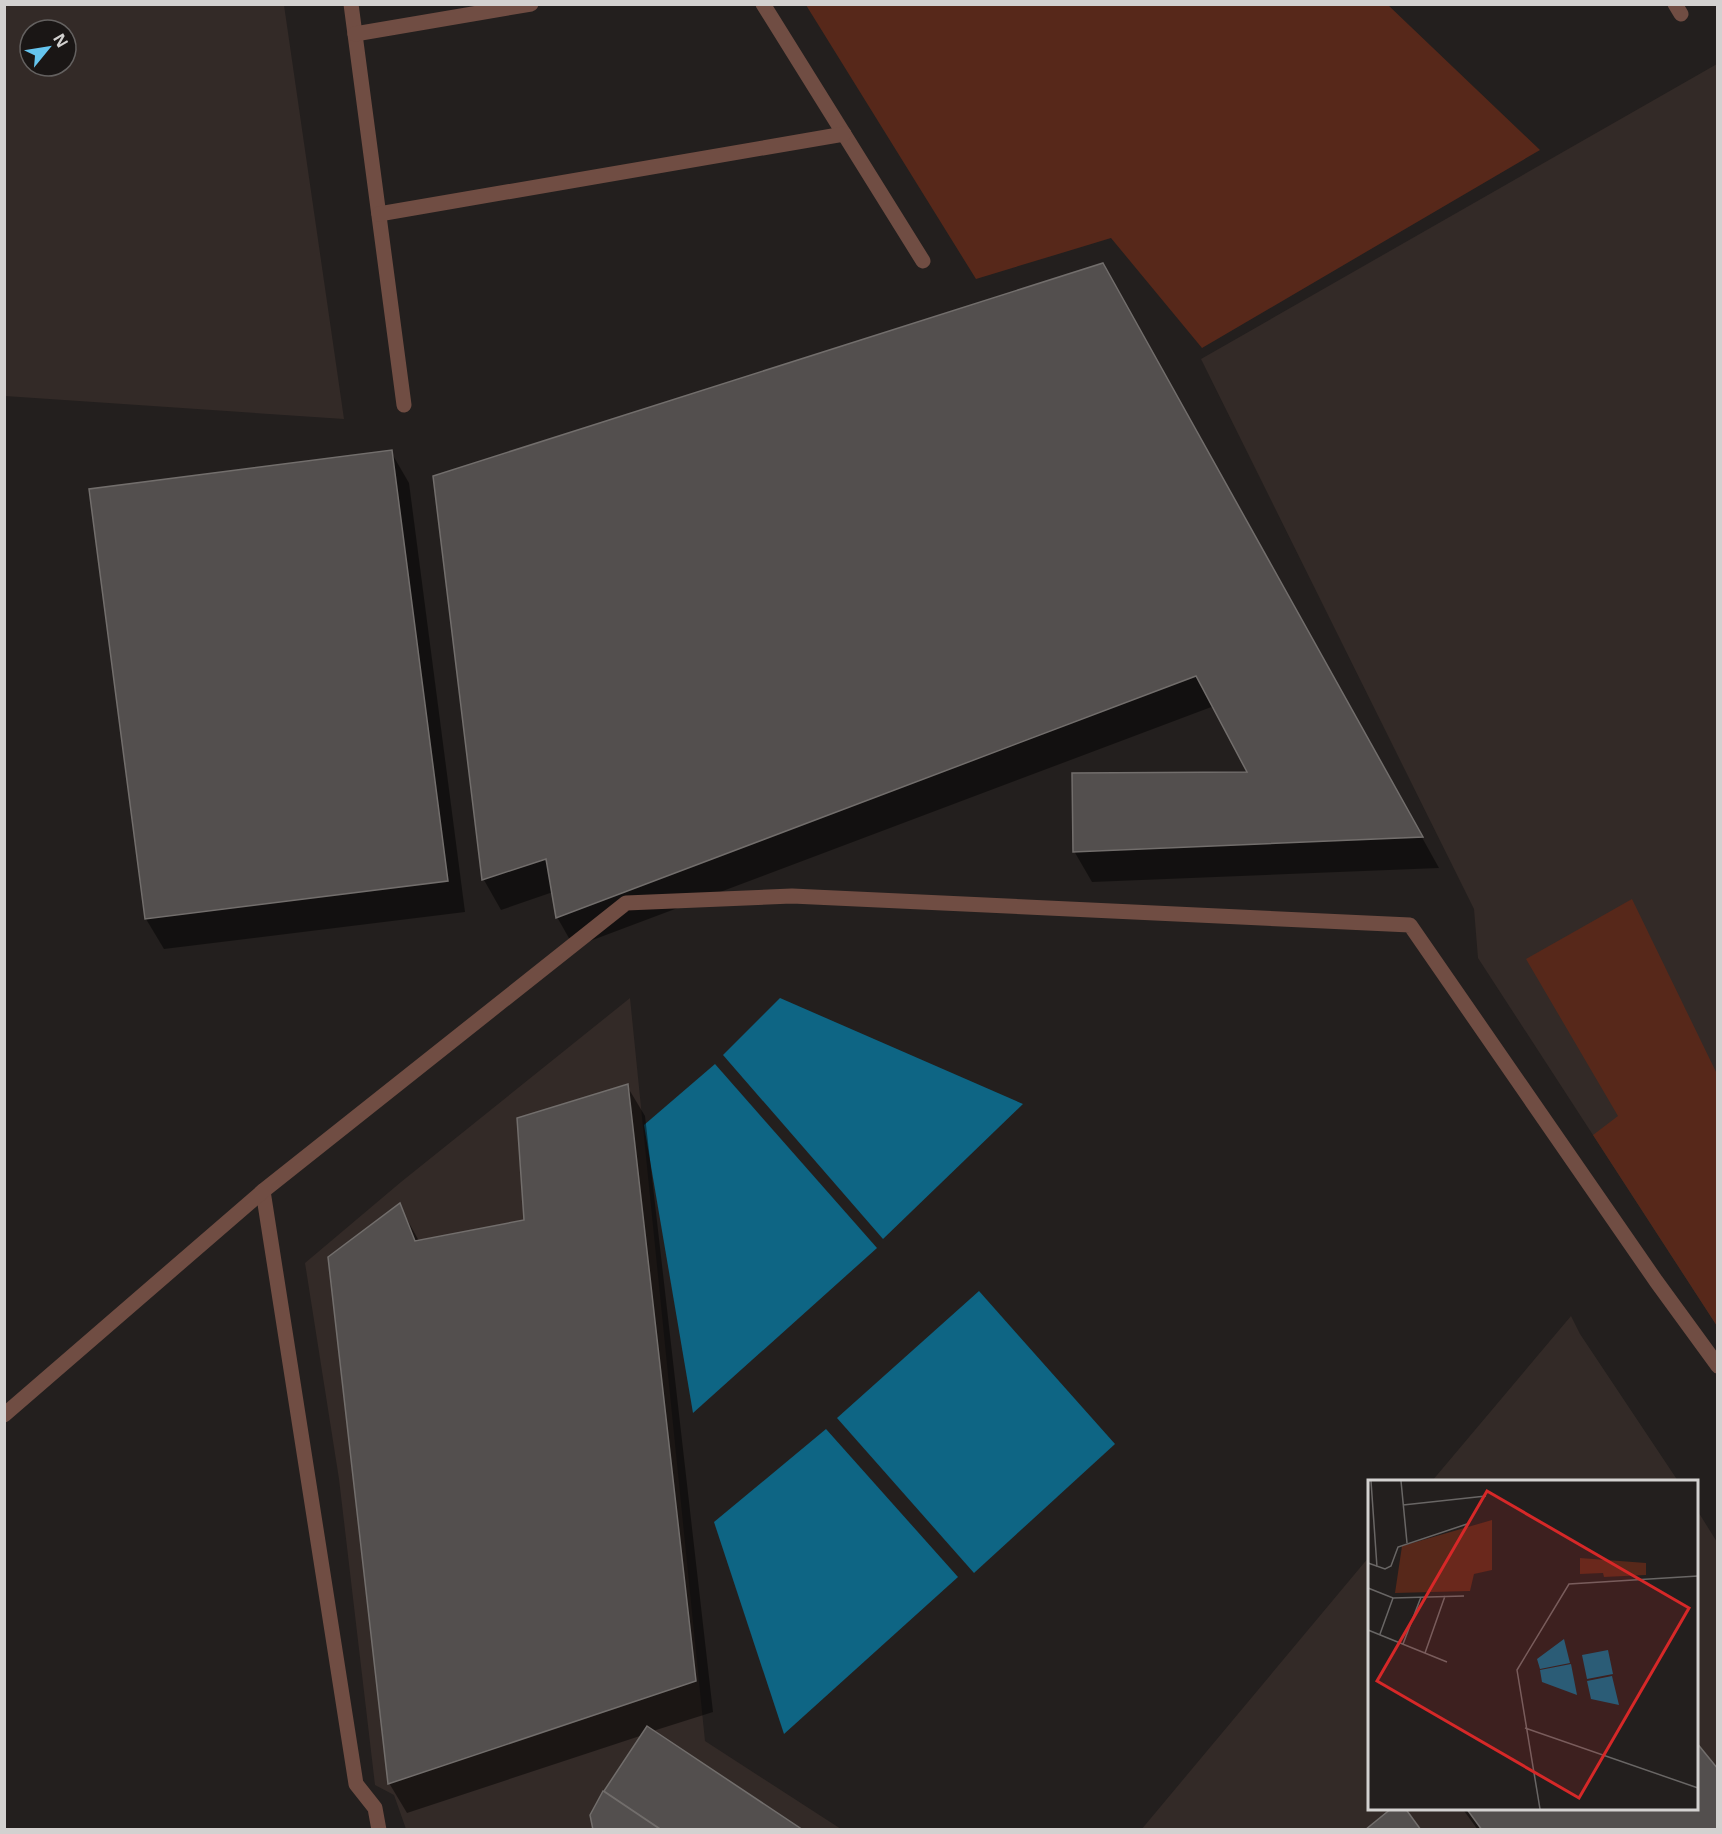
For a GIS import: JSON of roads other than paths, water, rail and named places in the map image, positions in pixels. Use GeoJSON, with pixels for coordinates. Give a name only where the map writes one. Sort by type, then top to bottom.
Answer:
{"type":"FeatureCollection","features":[{"type":"Feature","properties":{"kind":"street"},"geometry":{"type":"LineString","coordinates":[[351,4],[404,405]]}},
{"type":"Feature","properties":{"kind":"street"},"geometry":{"type":"LineString","coordinates":[[355,34],[531,4]]}},
{"type":"Feature","properties":{"kind":"street"},"geometry":{"type":"LineString","coordinates":[[762,4],[923,261]]}},
{"type":"Feature","properties":{"kind":"street"},"geometry":{"type":"LineString","coordinates":[[379,214],[844,134]]}},
{"type":"Feature","properties":{"kind":"street"},"geometry":{"type":"LineString","coordinates":[[4,1415],[263,1191],[626,903],[792,896],[1410,925],[1656,1281],[1718,1366]]}},
{"type":"Feature","properties":{"kind":"street"},"geometry":{"type":"LineString","coordinates":[[263,1191],[356,1785],[375,1808],[379,1830]]}},
{"type":"Feature","properties":{"kind":"water"},"geometry":{"type":"Polygon","coordinates":[[[780,998],[1023,1104],[883,1239],[723,1055],[780,998]]]}},
{"type":"Feature","properties":{"kind":"water"},"geometry":{"type":"Polygon","coordinates":[[[715,1064],[877,1248],[693,1413],[644,1125],[715,1064]]]}},
{"type":"Feature","properties":{"kind":"water"},"geometry":{"type":"Polygon","coordinates":[[[979,1291],[1115,1444],[974,1573],[837,1418],[979,1291]]]}},
{"type":"Feature","properties":{"kind":"water"},"geometry":{"type":"Polygon","coordinates":[[[826,1429],[958,1577],[784,1734],[714,1522],[826,1429]]]}}]}
